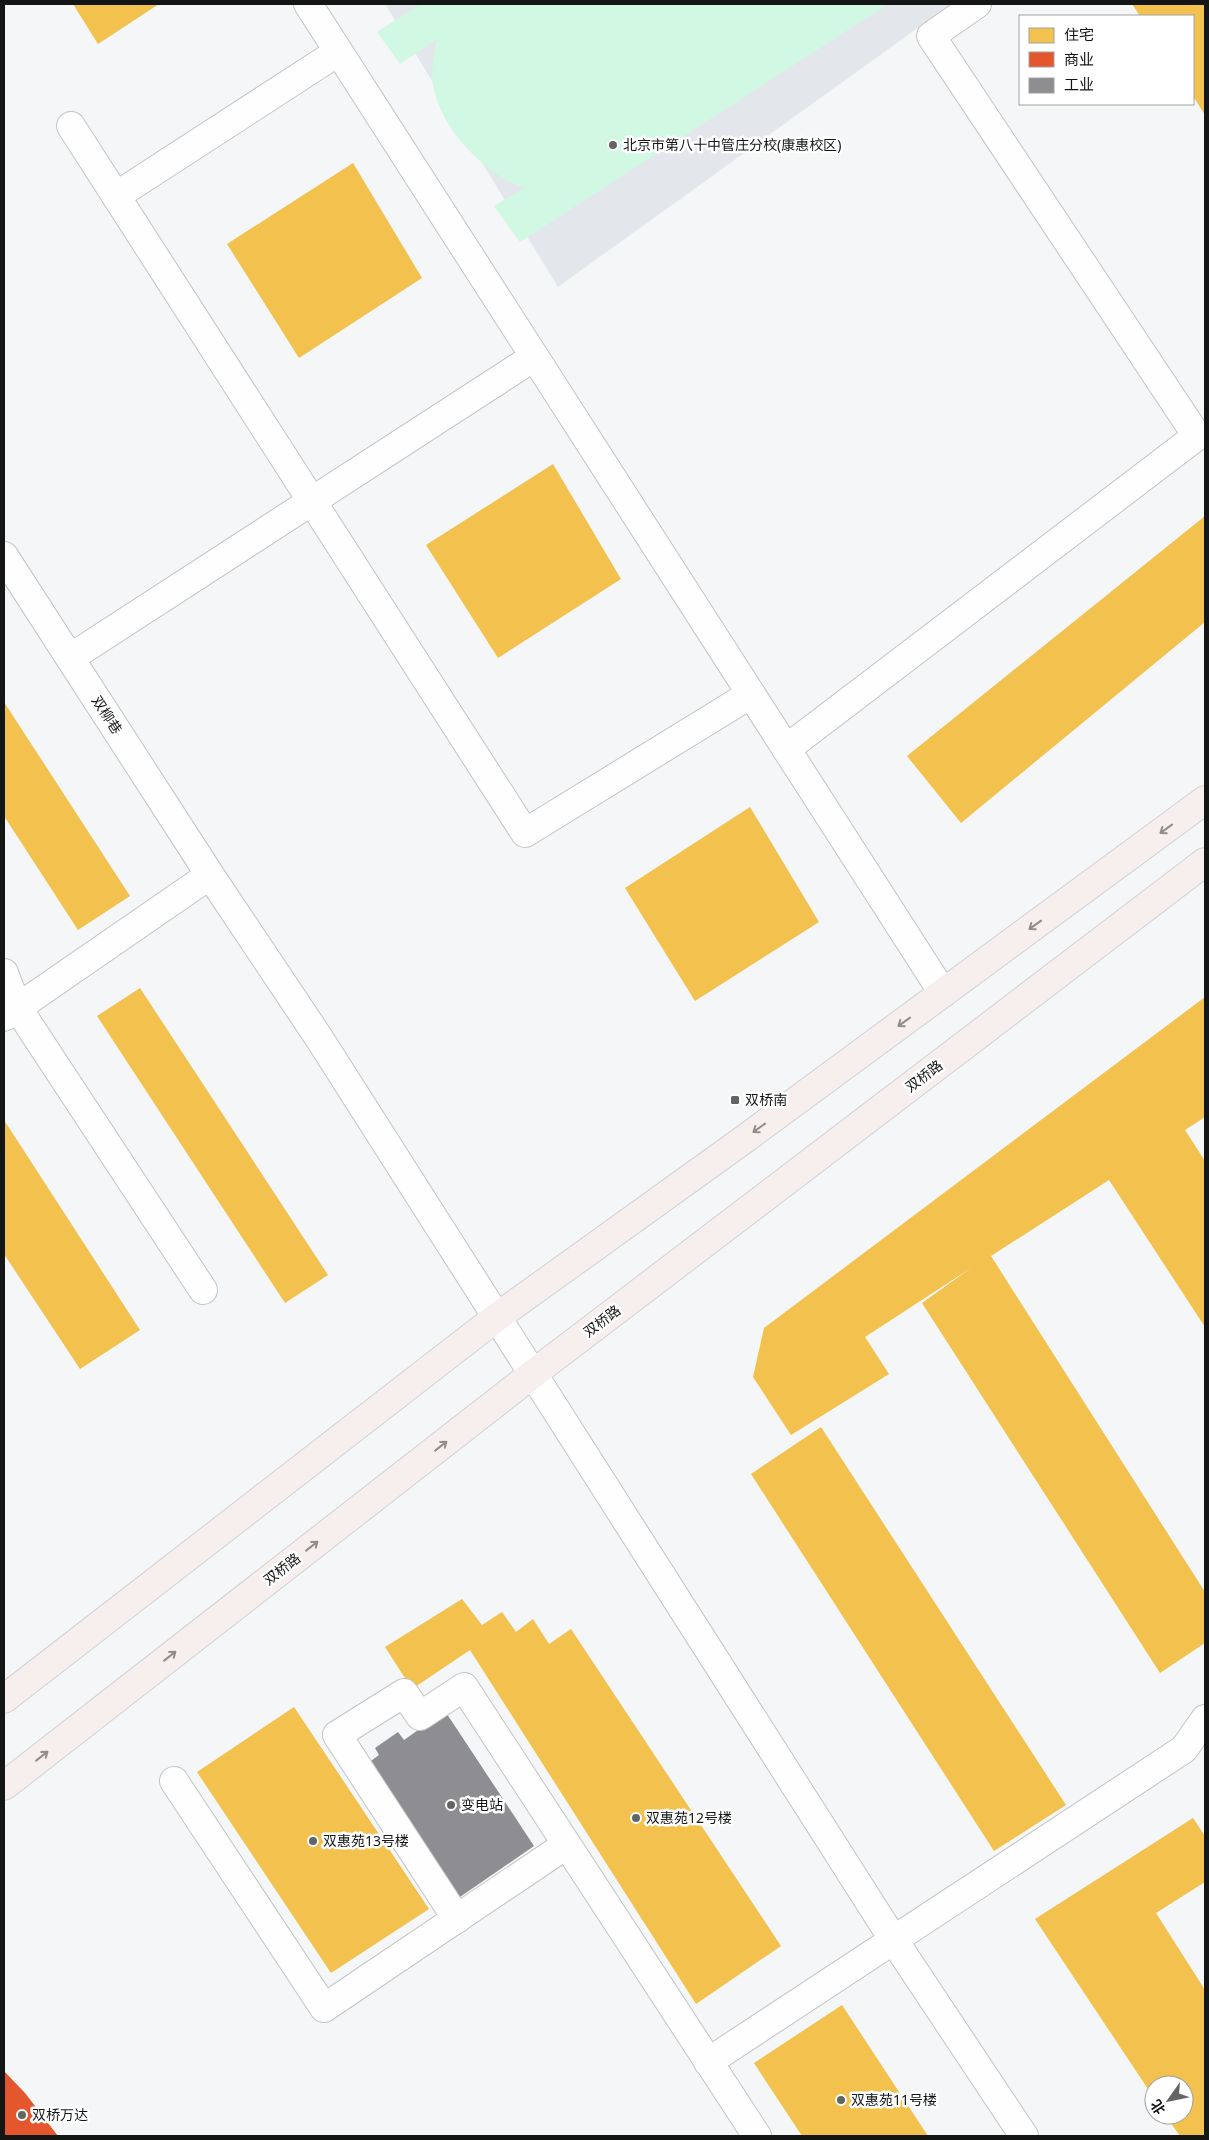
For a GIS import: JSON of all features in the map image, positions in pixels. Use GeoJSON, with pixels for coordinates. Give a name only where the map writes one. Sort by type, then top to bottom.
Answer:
{"type":"FeatureCollection","features":[{"type":"Feature","properties":{"kind":"main road"},"geometry":{"type":"LineString","coordinates":[[4,1699],[497,1317],[1205,800]]}},
{"type":"Feature","properties":{"kind":"main road","name":"双桥路"},"geometry":{"type":"LineString","coordinates":[[4,1786],[534,1373],[1205,862]]}},
{"type":"Feature","properties":{"kind":"street"},"geometry":{"type":"LineString","coordinates":[[308,4],[943,993]]}},
{"type":"Feature","properties":{"kind":"street"},"geometry":{"type":"LineString","coordinates":[[786,749],[1198,436],[931,36],[977,4]]}},
{"type":"Feature","properties":{"kind":"street"},"geometry":{"type":"LineString","coordinates":[[116,196],[338,52]]}},
{"type":"Feature","properties":{"kind":"street"},"geometry":{"type":"LineString","coordinates":[[71,126],[525,833],[751,694]]}},
{"type":"Feature","properties":{"kind":"street"},"geometry":{"type":"LineString","coordinates":[[70,658],[534,357]]}},
{"type":"Feature","properties":{"kind":"street","name":"双柳巷"},"geometry":{"type":"LineString","coordinates":[[4,556],[210,875],[319,1038],[893,1939],[1024,2136]]}},
{"type":"Feature","properties":{"kind":"street"},"geometry":{"type":"LineString","coordinates":[[11,1012],[210,875]]}},
{"type":"Feature","properties":{"kind":"street"},"geometry":{"type":"LineString","coordinates":[[4,973],[11,1012],[203,1290]]}},
{"type":"Feature","properties":{"kind":"street"},"geometry":{"type":"LineString","coordinates":[[457,1919],[337,1736],[404,1693],[420,1716],[464,1687],[757,2136]]}},
{"type":"Feature","properties":{"kind":"street"},"geometry":{"type":"LineString","coordinates":[[708,2062],[1184,1749],[1205,1719]]}},
{"type":"Feature","properties":{"kind":"street"},"geometry":{"type":"LineString","coordinates":[[174,1781],[324,2008],[566,1845]]}},
{"type":"Feature","properties":{"kind":"shaded area","name":"北京市第八十中管庄分校(康惠校区)"},"geometry":{"type":"Polygon","coordinates":[[[385,4],[951,4],[558,287],[385,4]]]}},
{"type":"Feature","properties":{"kind":"green space","name":"北京市第八十中管庄分校(康惠校区)"},"geometry":{"type":"Polygon","coordinates":[[[421,4],[888,4],[520,242],[494,206],[525,188],[504,179],[479,160],[456,135],[447,121],[434,91],[432,66],[436,40],[400,64],[377,32],[421,4]]]}},
{"type":"Feature","properties":{"kind":"building: 住宅"},"geometry":{"type":"Polygon","coordinates":[[[73,4],[159,4],[98,44],[73,4]]]}},
{"type":"Feature","properties":{"kind":"building: 住宅"},"geometry":{"type":"Polygon","coordinates":[[[1132,4],[1205,4],[1205,115],[1194,98],[1194,15],[1139,15],[1132,4]]]}},
{"type":"Feature","properties":{"kind":"building: 住宅"},"geometry":{"type":"Polygon","coordinates":[[[353,163],[422,278],[299,358],[227,244],[353,163]]]}},
{"type":"Feature","properties":{"kind":"building: 住宅"},"geometry":{"type":"Polygon","coordinates":[[[553,464],[621,579],[498,658],[426,545],[553,464]]]}},
{"type":"Feature","properties":{"kind":"building: 住宅"},"geometry":{"type":"Polygon","coordinates":[[[1205,516],[1205,622],[961,823],[907,756],[1205,516]]]}},
{"type":"Feature","properties":{"kind":"building: 住宅"},"geometry":{"type":"Polygon","coordinates":[[[4,702],[130,896],[78,930],[4,816],[4,702]]]}},
{"type":"Feature","properties":{"kind":"building: 住宅"},"geometry":{"type":"Polygon","coordinates":[[[750,807],[819,922],[695,1001],[625,888],[750,807]]]}},
{"type":"Feature","properties":{"kind":"building: 住宅"},"geometry":{"type":"Polygon","coordinates":[[[140,988],[328,1275],[285,1303],[97,1016],[140,988]]]}},
{"type":"Feature","properties":{"kind":"building: 住宅"},"geometry":{"type":"Polygon","coordinates":[[[1205,997],[1205,1117],[1185,1130],[1205,1161],[1205,1327],[1109,1180],[991,1256],[1205,1592],[1205,1643],[1160,1673],[922,1303],[971,1268],[865,1337],[889,1374],[791,1435],[753,1377],[764,1328],[1205,997]]]}},
{"type":"Feature","properties":{"kind":"building: 住宅"},"geometry":{"type":"Polygon","coordinates":[[[4,1120],[140,1330],[80,1369],[4,1254],[4,1120]]]}},
{"type":"Feature","properties":{"kind":"building: 住宅"},"geometry":{"type":"Polygon","coordinates":[[[821,1427],[1066,1805],[994,1851],[751,1474],[821,1427]]]}},
{"type":"Feature","properties":{"kind":"building: 住宅","name":"双惠苑12号楼"},"geometry":{"type":"Polygon","coordinates":[[[462,1599],[482,1625],[502,1612],[516,1632],[533,1619],[549,1644],[571,1629],[781,1946],[696,2004],[470,1650],[412,1689],[385,1647],[462,1599]]]}},
{"type":"Feature","properties":{"kind":"building: 住宅","name":"双惠苑13号楼"},"geometry":{"type":"Polygon","coordinates":[[[294,1707],[429,1909],[331,1973],[197,1772],[294,1707]]]}},
{"type":"Feature","properties":{"kind":"building: 住宅"},"geometry":{"type":"Polygon","coordinates":[[[1193,1818],[1205,1836],[1205,1882],[1156,1913],[1205,1990],[1205,2136],[1180,2136],[1172,2125],[1194,2125],[1194,2075],[1144,2075],[1144,2083],[1035,1919],[1193,1818]]]}},
{"type":"Feature","properties":{"kind":"building: 住宅","name":"双惠苑11号楼"},"geometry":{"type":"Polygon","coordinates":[[[842,2005],[928,2136],[802,2136],[754,2063],[842,2005]]]}},
{"type":"Feature","properties":{"kind":"building: 商业","name":"双桥万达"},"geometry":{"type":"Polygon","coordinates":[[[4,2071],[25,2093],[58,2136],[4,2136],[4,2071]]]}},
{"type":"Feature","properties":{"kind":"building: 工业","name":"变电站"},"geometry":{"type":"Polygon","coordinates":[[[445,1711],[534,1846],[457,1899],[368,1763],[379,1755],[375,1748],[398,1732],[404,1740],[445,1711]]]}},
{"type":"Feature","properties":{"kind":"place","name":"北京市第八十中管庄分校(康惠校区)"},"geometry":{"type":"Point","coordinates":[613,145]}},
{"type":"Feature","properties":{"kind":"place","name":"双桥南"},"geometry":{"type":"Point","coordinates":[735,1100]}},
{"type":"Feature","properties":{"kind":"place","name":"变电站"},"geometry":{"type":"Point","coordinates":[451,1805]}},
{"type":"Feature","properties":{"kind":"place","name":"双惠苑12号楼"},"geometry":{"type":"Point","coordinates":[636,1818]}},
{"type":"Feature","properties":{"kind":"place","name":"双惠苑13号楼"},"geometry":{"type":"Point","coordinates":[313,1841]}},
{"type":"Feature","properties":{"kind":"place","name":"双惠苑11号楼"},"geometry":{"type":"Point","coordinates":[841,2100]}},
{"type":"Feature","properties":{"kind":"place","name":"双桥万达"},"geometry":{"type":"Point","coordinates":[22,2115]}}]}
